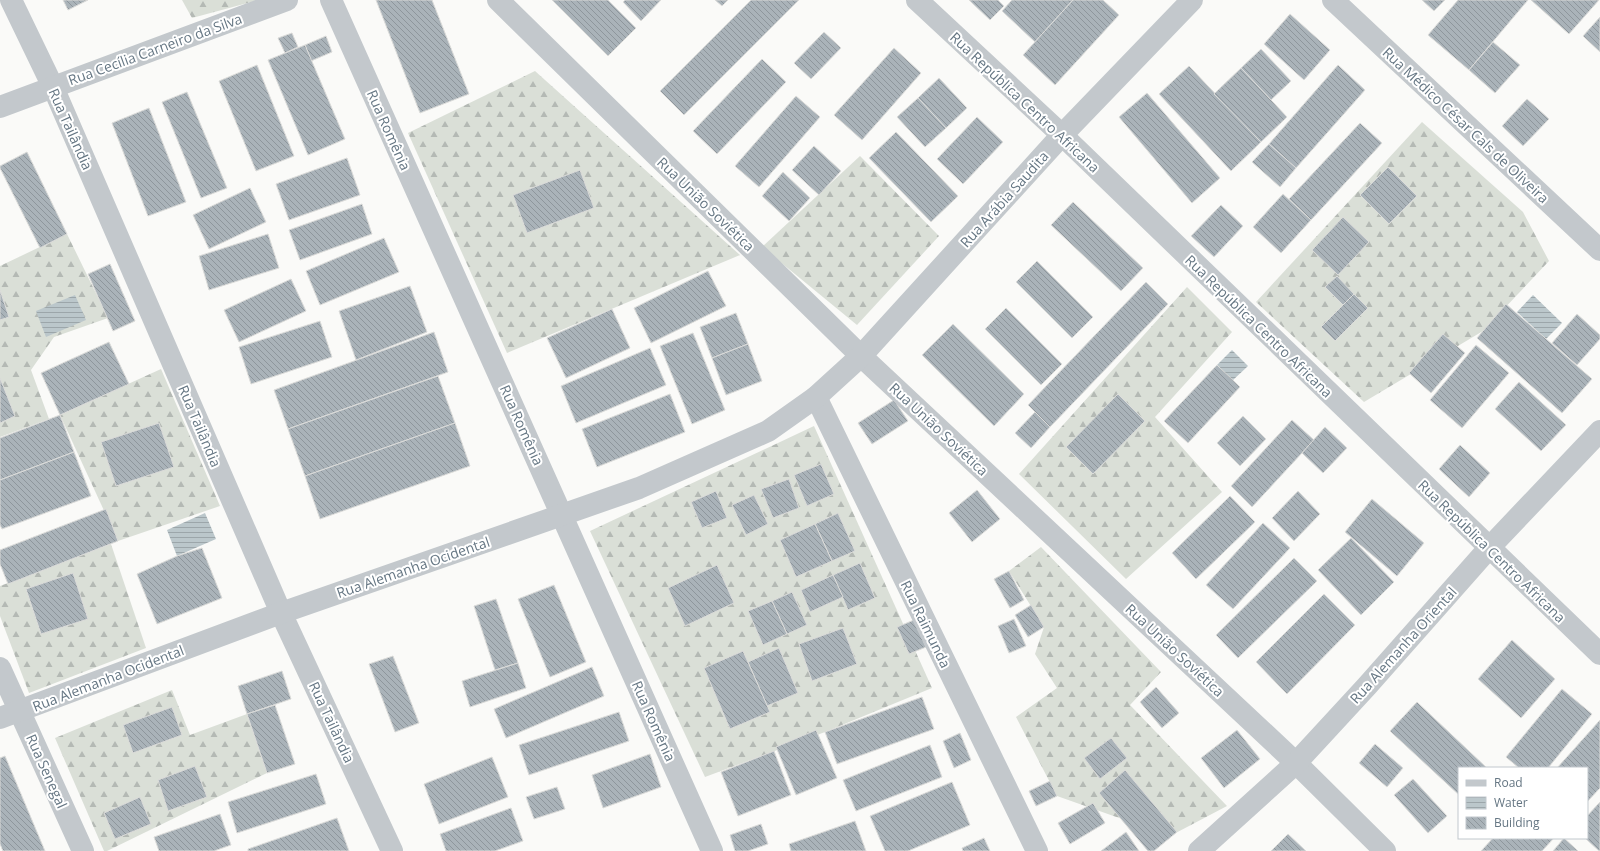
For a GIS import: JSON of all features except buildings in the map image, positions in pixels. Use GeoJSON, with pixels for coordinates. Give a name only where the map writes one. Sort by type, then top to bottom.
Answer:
{"type":"FeatureCollection","features":[{"type":"Feature","properties":{"kind":"street","name":"Rua Tailândia"},"geometry":{"type":"LineString","coordinates":[[11,0],[53,87],[281,613],[392,851]]}},
{"type":"Feature","properties":{"kind":"street","name":"Rua Cecília Carneiro da Silva"},"geometry":{"type":"LineString","coordinates":[[0,107],[287,0]]}},
{"type":"Feature","properties":{"kind":"street","name":"Rua Romênia"},"geometry":{"type":"LineString","coordinates":[[331,0],[712,851]]}},
{"type":"Feature","properties":{"kind":"street","name":"Rua União Soviética"},"geometry":{"type":"LineString","coordinates":[[498,0],[861,356],[1296,763],[1385,851]]}},
{"type":"Feature","properties":{"kind":"street","name":"Rua República Centro Africana"},"geometry":{"type":"LineString","coordinates":[[917,0],[1062,135],[1600,654]]}},
{"type":"Feature","properties":{"kind":"street","name":"Rua Arábia Saudita"},"geometry":{"type":"LineString","coordinates":[[816,397],[861,356],[1062,135],[1192,0]]}},
{"type":"Feature","properties":{"kind":"street","name":"Rua Médico César Cals de Oliveira"},"geometry":{"type":"LineString","coordinates":[[1333,0],[1600,250]]}},
{"type":"Feature","properties":{"kind":"street","name":"Rua Alemanha Ocidental"},"geometry":{"type":"LineString","coordinates":[[10,715],[281,613],[639,488],[768,431],[816,397]]}},
{"type":"Feature","properties":{"kind":"street","name":"Rua Raimunda"},"geometry":{"type":"LineString","coordinates":[[816,397],[1037,851]]}},
{"type":"Feature","properties":{"kind":"street","name":"Rua Alemanha Oriental"},"geometry":{"type":"LineString","coordinates":[[1199,851],[1296,763],[1367,686],[1489,548],[1600,431]]}},
{"type":"Feature","properties":{"kind":"street","name":"Rua Senegal"},"geometry":{"type":"LineString","coordinates":[[0,668],[10,715],[83,851]]}},
{"type":"Feature","properties":{"kind":"green space"},"geometry":{"type":"Polygon","coordinates":[[[182,0],[259,0],[192,18],[182,0]]]}},
{"type":"Feature","properties":{"kind":"green space"},"geometry":{"type":"Polygon","coordinates":[[[535,71],[740,255],[507,353],[408,133],[535,71]]]}},
{"type":"Feature","properties":{"kind":"green space"},"geometry":{"type":"Polygon","coordinates":[[[1422,122],[1523,212],[1549,261],[1483,331],[1364,402],[1256,302],[1422,122]]]}},
{"type":"Feature","properties":{"kind":"green space"},"geometry":{"type":"Polygon","coordinates":[[[860,156],[939,236],[857,325],[762,247],[860,156]]]}},
{"type":"Feature","properties":{"kind":"green space"},"geometry":{"type":"Polygon","coordinates":[[[67,234],[108,318],[54,337],[31,370],[49,419],[0,437],[0,266],[67,234]]]}},
{"type":"Feature","properties":{"kind":"green space"},"geometry":{"type":"Polygon","coordinates":[[[1187,287],[1232,332],[1155,417],[1222,492],[1126,579],[1019,474],[1187,287]]]}},
{"type":"Feature","properties":{"kind":"green space"},"geometry":{"type":"Polygon","coordinates":[[[161,369],[220,506],[118,541],[60,415],[161,369]]]}},
{"type":"Feature","properties":{"kind":"green space"},"geometry":{"type":"Polygon","coordinates":[[[814,426],[932,688],[825,732],[705,777],[590,531],[814,426]]]}},
{"type":"Feature","properties":{"kind":"green space"},"geometry":{"type":"Polygon","coordinates":[[[111,544],[146,648],[29,693],[0,616],[0,586],[111,544]]]}},
{"type":"Feature","properties":{"kind":"green space"},"geometry":{"type":"Polygon","coordinates":[[[1041,547],[1161,672],[1130,705],[1227,806],[1170,836],[1057,796],[1016,717],[1057,688],[1035,654],[1044,627],[1009,571],[1041,547]]]}},
{"type":"Feature","properties":{"kind":"green space"},"geometry":{"type":"Polygon","coordinates":[[[172,690],[190,735],[247,714],[267,773],[107,851],[104,851],[55,738],[172,690]]]}},
{"type":"Feature","properties":{"kind":"water"},"geometry":{"type":"Polygon","coordinates":[[[75,295],[86,320],[46,337],[36,311],[75,295]]]}},
{"type":"Feature","properties":{"kind":"water"},"geometry":{"type":"Polygon","coordinates":[[[1533,295],[1562,323],[1546,339],[1517,312],[1533,295]]]}},
{"type":"Feature","properties":{"kind":"water"},"geometry":{"type":"Polygon","coordinates":[[[1232,350],[1248,366],[1232,381],[1217,365],[1232,350]]]}},
{"type":"Feature","properties":{"kind":"water"},"geometry":{"type":"Polygon","coordinates":[[[205,513],[216,539],[177,556],[167,530],[205,513]]]}}]}
